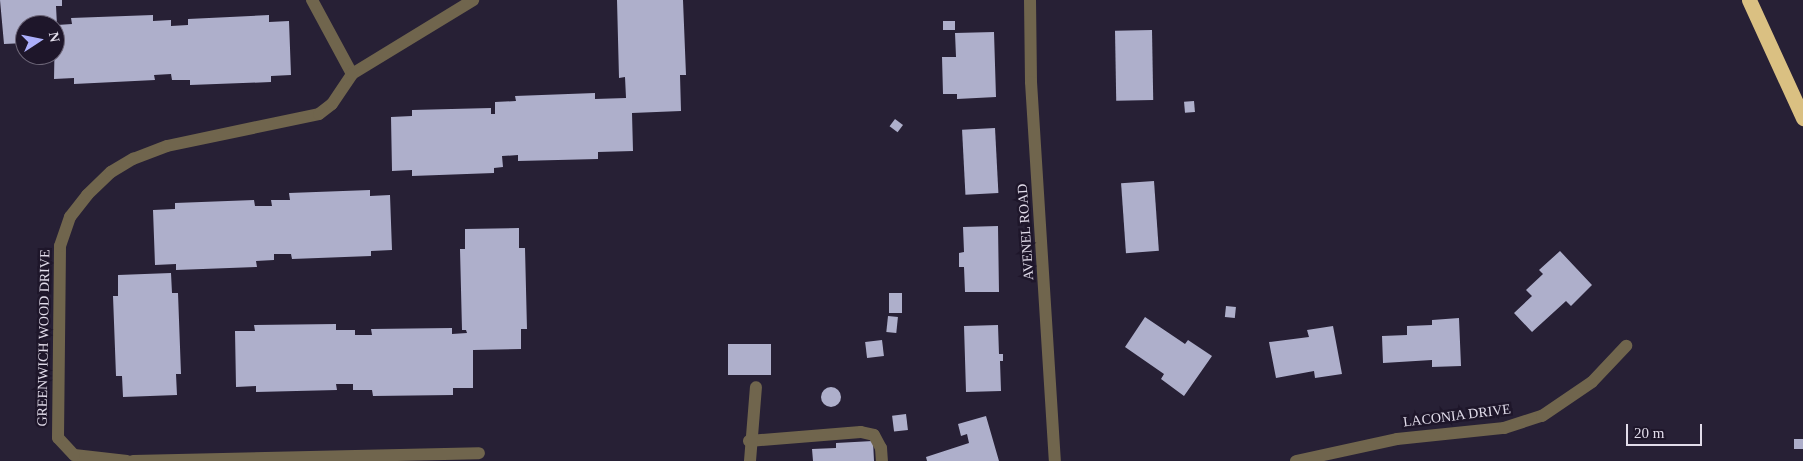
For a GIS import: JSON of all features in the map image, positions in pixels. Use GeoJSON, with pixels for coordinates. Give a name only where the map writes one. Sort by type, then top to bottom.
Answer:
{"type":"FeatureCollection","features":[{"type":"Feature","properties":{"kind":"highway"},"geometry":{"type":"LineString","coordinates":[[1749,0],[1803,118]]}},
{"type":"Feature","properties":{"kind":"street"},"geometry":{"type":"LineString","coordinates":[[312,0],[352,74]]}},
{"type":"Feature","properties":{"kind":"street","name":"GREENWICH WOOD DRIVE"},"geometry":{"type":"LineString","coordinates":[[127,461],[74,455],[58,438],[60,246],[70,217],[111,172],[133,159],[166,146],[320,114],[332,104],[352,74],[473,0]]}},
{"type":"Feature","properties":{"kind":"street","name":"AVENEL ROAD"},"geometry":{"type":"LineString","coordinates":[[1030,0],[1031,82],[1055,461]]}},
{"type":"Feature","properties":{"kind":"street","name":"LACONIA DRIVE"},"geometry":{"type":"LineString","coordinates":[[1296,461],[1396,439],[1504,428],[1542,416],[1592,382],[1626,346]]}},
{"type":"Feature","properties":{"kind":"street"},"geometry":{"type":"LineString","coordinates":[[750,461],[749,440],[756,387]]}},
{"type":"Feature","properties":{"kind":"street"},"geometry":{"type":"LineString","coordinates":[[749,440],[861,432],[874,435],[881,448],[882,461]]}},
{"type":"Feature","properties":{"kind":"street"},"geometry":{"type":"LineString","coordinates":[[133,461],[479,453]]}},
{"type":"Feature","properties":{"kind":"building"},"geometry":{"type":"Polygon","coordinates":[[[0,0],[62,0],[62,6],[56,6],[56,15],[15,15],[15,43],[4,44],[0,0]]]}},
{"type":"Feature","properties":{"kind":"building"},"geometry":{"type":"Polygon","coordinates":[[[617,0],[683,0],[686,75],[680,75],[681,111],[632,113],[633,151],[598,152],[598,159],[518,161],[518,155],[502,156],[503,167],[494,168],[494,173],[412,176],[412,170],[392,171],[391,117],[412,116],[412,110],[491,108],[491,114],[495,114],[495,102],[516,101],[515,96],[595,93],[595,99],[626,98],[625,77],[619,78],[617,0]]]}},
{"type":"Feature","properties":{"kind":"building"},"geometry":{"type":"Polygon","coordinates":[[[153,15],[153,21],[171,20],[171,26],[188,25],[188,19],[269,15],[269,22],[289,21],[291,75],[271,76],[271,82],[190,85],[190,80],[172,80],[171,74],[154,75],[155,80],[74,84],[74,78],[54,79],[54,65],[65,65],[65,24],[72,24],[71,18],[153,15]]]}},
{"type":"Feature","properties":{"kind":"building"},"geometry":{"type":"Polygon","coordinates":[[[943,21],[955,21],[955,30],[943,30],[943,21]]]}},
{"type":"Feature","properties":{"kind":"building"},"geometry":{"type":"Polygon","coordinates":[[[1152,30],[1153,100],[1116,101],[1115,31],[1152,30]]]}},
{"type":"Feature","properties":{"kind":"building"},"geometry":{"type":"Polygon","coordinates":[[[994,32],[996,97],[957,99],[957,94],[943,94],[942,57],[956,57],[955,33],[994,32]]]}},
{"type":"Feature","properties":{"kind":"building"},"geometry":{"type":"Polygon","coordinates":[[[1194,101],[1195,112],[1185,113],[1184,102],[1194,101]]]}},
{"type":"Feature","properties":{"kind":"building"},"geometry":{"type":"Polygon","coordinates":[[[895,119],[903,125],[898,132],[890,126],[895,119]]]}},
{"type":"Feature","properties":{"kind":"building"},"geometry":{"type":"Polygon","coordinates":[[[995,128],[998,193],[965,195],[962,130],[995,128]]]}},
{"type":"Feature","properties":{"kind":"building"},"geometry":{"type":"Polygon","coordinates":[[[1154,181],[1159,251],[1126,253],[1121,183],[1154,181]]]}},
{"type":"Feature","properties":{"kind":"building"},"geometry":{"type":"Polygon","coordinates":[[[370,190],[370,196],[390,195],[392,250],[371,251],[371,256],[292,259],[291,254],[274,254],[274,260],[256,261],[257,267],[176,270],[176,264],[155,265],[153,210],[175,209],[175,203],[254,200],[255,206],[272,206],[271,200],[290,200],[289,193],[370,190]]]}},
{"type":"Feature","properties":{"kind":"building"},"geometry":{"type":"Polygon","coordinates":[[[998,226],[999,292],[965,292],[964,267],[959,267],[959,253],[964,252],[963,227],[998,226]]]}},
{"type":"Feature","properties":{"kind":"building"},"geometry":{"type":"Polygon","coordinates":[[[519,228],[519,248],[525,248],[527,329],[521,329],[521,349],[473,350],[473,388],[453,388],[453,395],[373,396],[372,390],[353,390],[353,384],[336,384],[337,390],[256,392],[256,386],[236,387],[235,331],[255,331],[254,325],[336,324],[336,330],[355,330],[355,335],[372,335],[371,329],[452,328],[452,334],[467,333],[466,330],[462,330],[460,249],[465,249],[465,229],[519,228]]]}},
{"type":"Feature","properties":{"kind":"building"},"geometry":{"type":"Polygon","coordinates":[[[1560,251],[1592,285],[1571,306],[1566,301],[1532,332],[1514,313],[1532,296],[1526,290],[1543,274],[1539,270],[1560,251]]]}},
{"type":"Feature","properties":{"kind":"building"},"geometry":{"type":"Polygon","coordinates":[[[171,273],[172,293],[178,293],[181,374],[176,374],[177,395],[123,397],[122,376],[116,376],[113,296],[118,296],[118,275],[171,273]]]}},
{"type":"Feature","properties":{"kind":"building"},"geometry":{"type":"Polygon","coordinates":[[[889,293],[902,293],[902,313],[889,313],[889,293]]]}},
{"type":"Feature","properties":{"kind":"building"},"geometry":{"type":"Polygon","coordinates":[[[1226,306],[1236,307],[1235,318],[1225,317],[1226,306]]]}},
{"type":"Feature","properties":{"kind":"building"},"geometry":{"type":"Polygon","coordinates":[[[888,316],[898,317],[896,333],[886,332],[888,316]]]}},
{"type":"Feature","properties":{"kind":"building"},"geometry":{"type":"Polygon","coordinates":[[[1145,317],[1185,344],[1188,340],[1212,356],[1184,396],[1161,379],[1164,374],[1125,347],[1145,317]]]}},
{"type":"Feature","properties":{"kind":"building"},"geometry":{"type":"Polygon","coordinates":[[[1459,318],[1461,366],[1432,367],[1432,360],[1383,363],[1382,336],[1407,335],[1407,326],[1432,325],[1432,320],[1459,318]]]}},
{"type":"Feature","properties":{"kind":"building"},"geometry":{"type":"Polygon","coordinates":[[[998,325],[999,354],[1003,354],[1003,361],[1000,361],[1001,391],[966,392],[964,326],[998,325]]]}},
{"type":"Feature","properties":{"kind":"building"},"geometry":{"type":"Polygon","coordinates":[[[1333,326],[1342,374],[1315,378],[1314,371],[1276,378],[1269,342],[1309,337],[1307,330],[1333,326]]]}},
{"type":"Feature","properties":{"kind":"building"},"geometry":{"type":"Polygon","coordinates":[[[882,340],[884,356],[867,358],[865,342],[882,340]]]}},
{"type":"Feature","properties":{"kind":"building"},"geometry":{"type":"Polygon","coordinates":[[[728,344],[771,344],[771,375],[728,375],[728,344]]]}},
{"type":"Feature","properties":{"kind":"building"},"geometry":{"type":"Polygon","coordinates":[[[827,387],[835,387],[841,393],[841,401],[835,407],[827,407],[821,401],[821,393],[827,387]]]}},
{"type":"Feature","properties":{"kind":"building"},"geometry":{"type":"Polygon","coordinates":[[[906,414],[908,430],[894,432],[892,416],[906,414]]]}},
{"type":"Feature","properties":{"kind":"building"},"geometry":{"type":"Polygon","coordinates":[[[986,416],[999,461],[927,461],[926,457],[969,443],[967,434],[961,436],[958,424],[986,416]]]}},
{"type":"Feature","properties":{"kind":"building"},"geometry":{"type":"Polygon","coordinates":[[[1794,439],[1803,439],[1803,449],[1794,449],[1794,439]]]}},
{"type":"Feature","properties":{"kind":"building"},"geometry":{"type":"Polygon","coordinates":[[[873,441],[874,461],[813,461],[812,449],[836,448],[836,443],[873,441]]]}}]}
